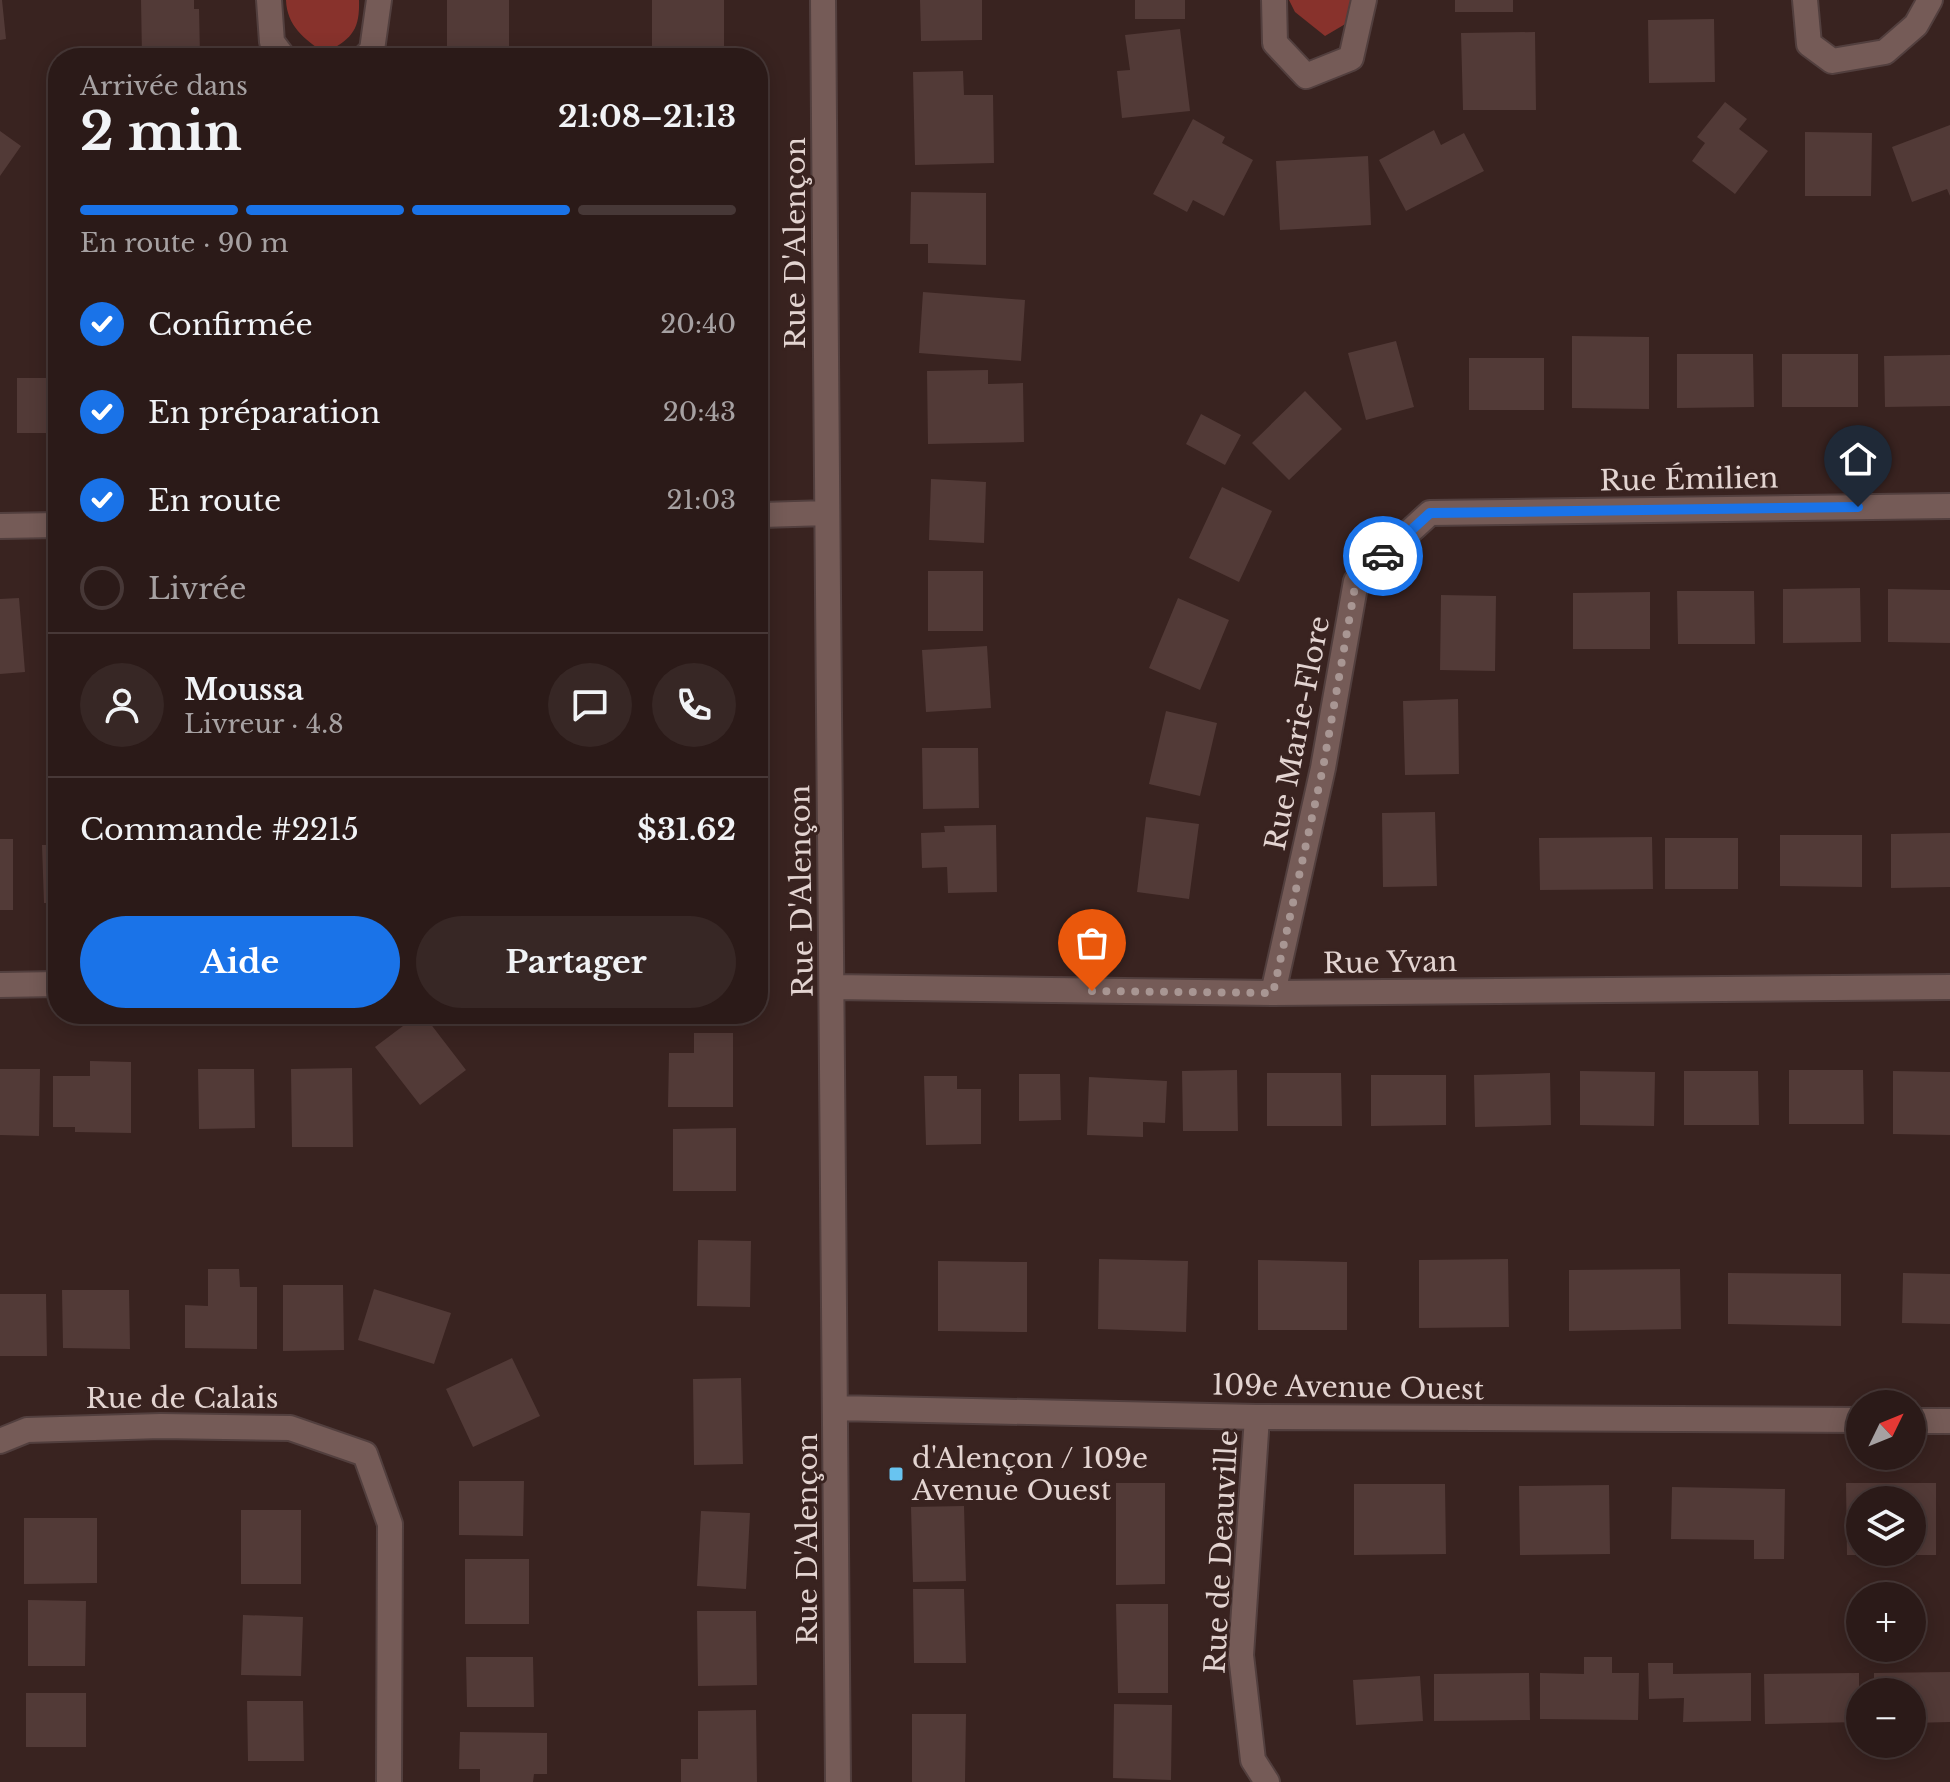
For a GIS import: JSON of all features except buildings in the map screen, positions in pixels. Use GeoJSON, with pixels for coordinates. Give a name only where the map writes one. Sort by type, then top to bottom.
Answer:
{"type":"FeatureCollection","features":[{"type":"Feature","properties":{"kind":"street"},"geometry":{"type":"LineString","coordinates":[[269,0],[272,42],[276,48]]}},
{"type":"Feature","properties":{"kind":"street"},"geometry":{"type":"LineString","coordinates":[[372,48],[379,0]]}},
{"type":"Feature","properties":{"kind":"street","name":"Rue D'Alençon"},"geometry":{"type":"LineString","coordinates":[[823,0],[838,1782]]}},
{"type":"Feature","properties":{"kind":"street"},"geometry":{"type":"LineString","coordinates":[[1274,0],[1275,43],[1306,76],[1351,58],[1364,0]]}},
{"type":"Feature","properties":{"kind":"street"},"geometry":{"type":"LineString","coordinates":[[1805,0],[1809,44],[1832,61],[1885,52],[1916,25],[1930,0]]}},
{"type":"Feature","properties":{"kind":"street","name":"Rue Émilien"},"geometry":{"type":"LineString","coordinates":[[1430,513],[1950,506]]}},
{"type":"Feature","properties":{"kind":"street"},"geometry":{"type":"LineString","coordinates":[[768,515],[827,513]]}},
{"type":"Feature","properties":{"kind":"street","name":"Rue Marie-Flore"},"geometry":{"type":"LineString","coordinates":[[1273,993],[1323,768],[1356,581],[1430,513]]}},
{"type":"Feature","properties":{"kind":"street"},"geometry":{"type":"LineString","coordinates":[[0,526],[48,525]]}},
{"type":"Feature","properties":{"kind":"street"},"geometry":{"type":"LineString","coordinates":[[0,985],[48,984]]}},
{"type":"Feature","properties":{"kind":"street","name":"Rue Yvan"},"geometry":{"type":"LineString","coordinates":[[832,987],[1273,993],[1950,987]]}},
{"type":"Feature","properties":{"kind":"street","name":"109e Avenue Ouest"},"geometry":{"type":"LineString","coordinates":[[835,1408],[1257,1417],[1846,1420]]}},
{"type":"Feature","properties":{"kind":"street","name":"Rue de Deauville"},"geometry":{"type":"LineString","coordinates":[[1257,1417],[1241,1655],[1253,1760],[1267,1782]]}},
{"type":"Feature","properties":{"kind":"street"},"geometry":{"type":"LineString","coordinates":[[1926,1421],[1950,1421]]}},
{"type":"Feature","properties":{"kind":"street","name":"Rue de Calais"},"geometry":{"type":"LineString","coordinates":[[0,1441],[27,1430],[161,1426],[290,1428],[365,1454],[390,1524],[389,1782]]}},
{"type":"Feature","properties":{"kind":"shaded area"},"geometry":{"type":"Polygon","coordinates":[[[286,0],[359,0],[356,27],[333,48],[318,48],[310,42],[293,25],[286,0]]]}},
{"type":"Feature","properties":{"kind":"shaded area"},"geometry":{"type":"Polygon","coordinates":[[[1289,0],[1359,0],[1347,23],[1325,36],[1295,12],[1289,0]]]}},
{"type":"Feature","properties":{"kind":"way so far"},"geometry":{"type":"LineString","coordinates":[[1092,991],[1273,993],[1323,768],[1356,581],[1383,556]]}},
{"type":"Feature","properties":{"kind":"place","name":"d'Alençon / 109e Avenue Ouest"},"geometry":{"type":"Point","coordinates":[896,1474]}},
{"type":"Feature","properties":{"kind":"route"},"geometry":{"type":"LineString","coordinates":[[1383,556],[1430,513],[1858,507]]}}]}
